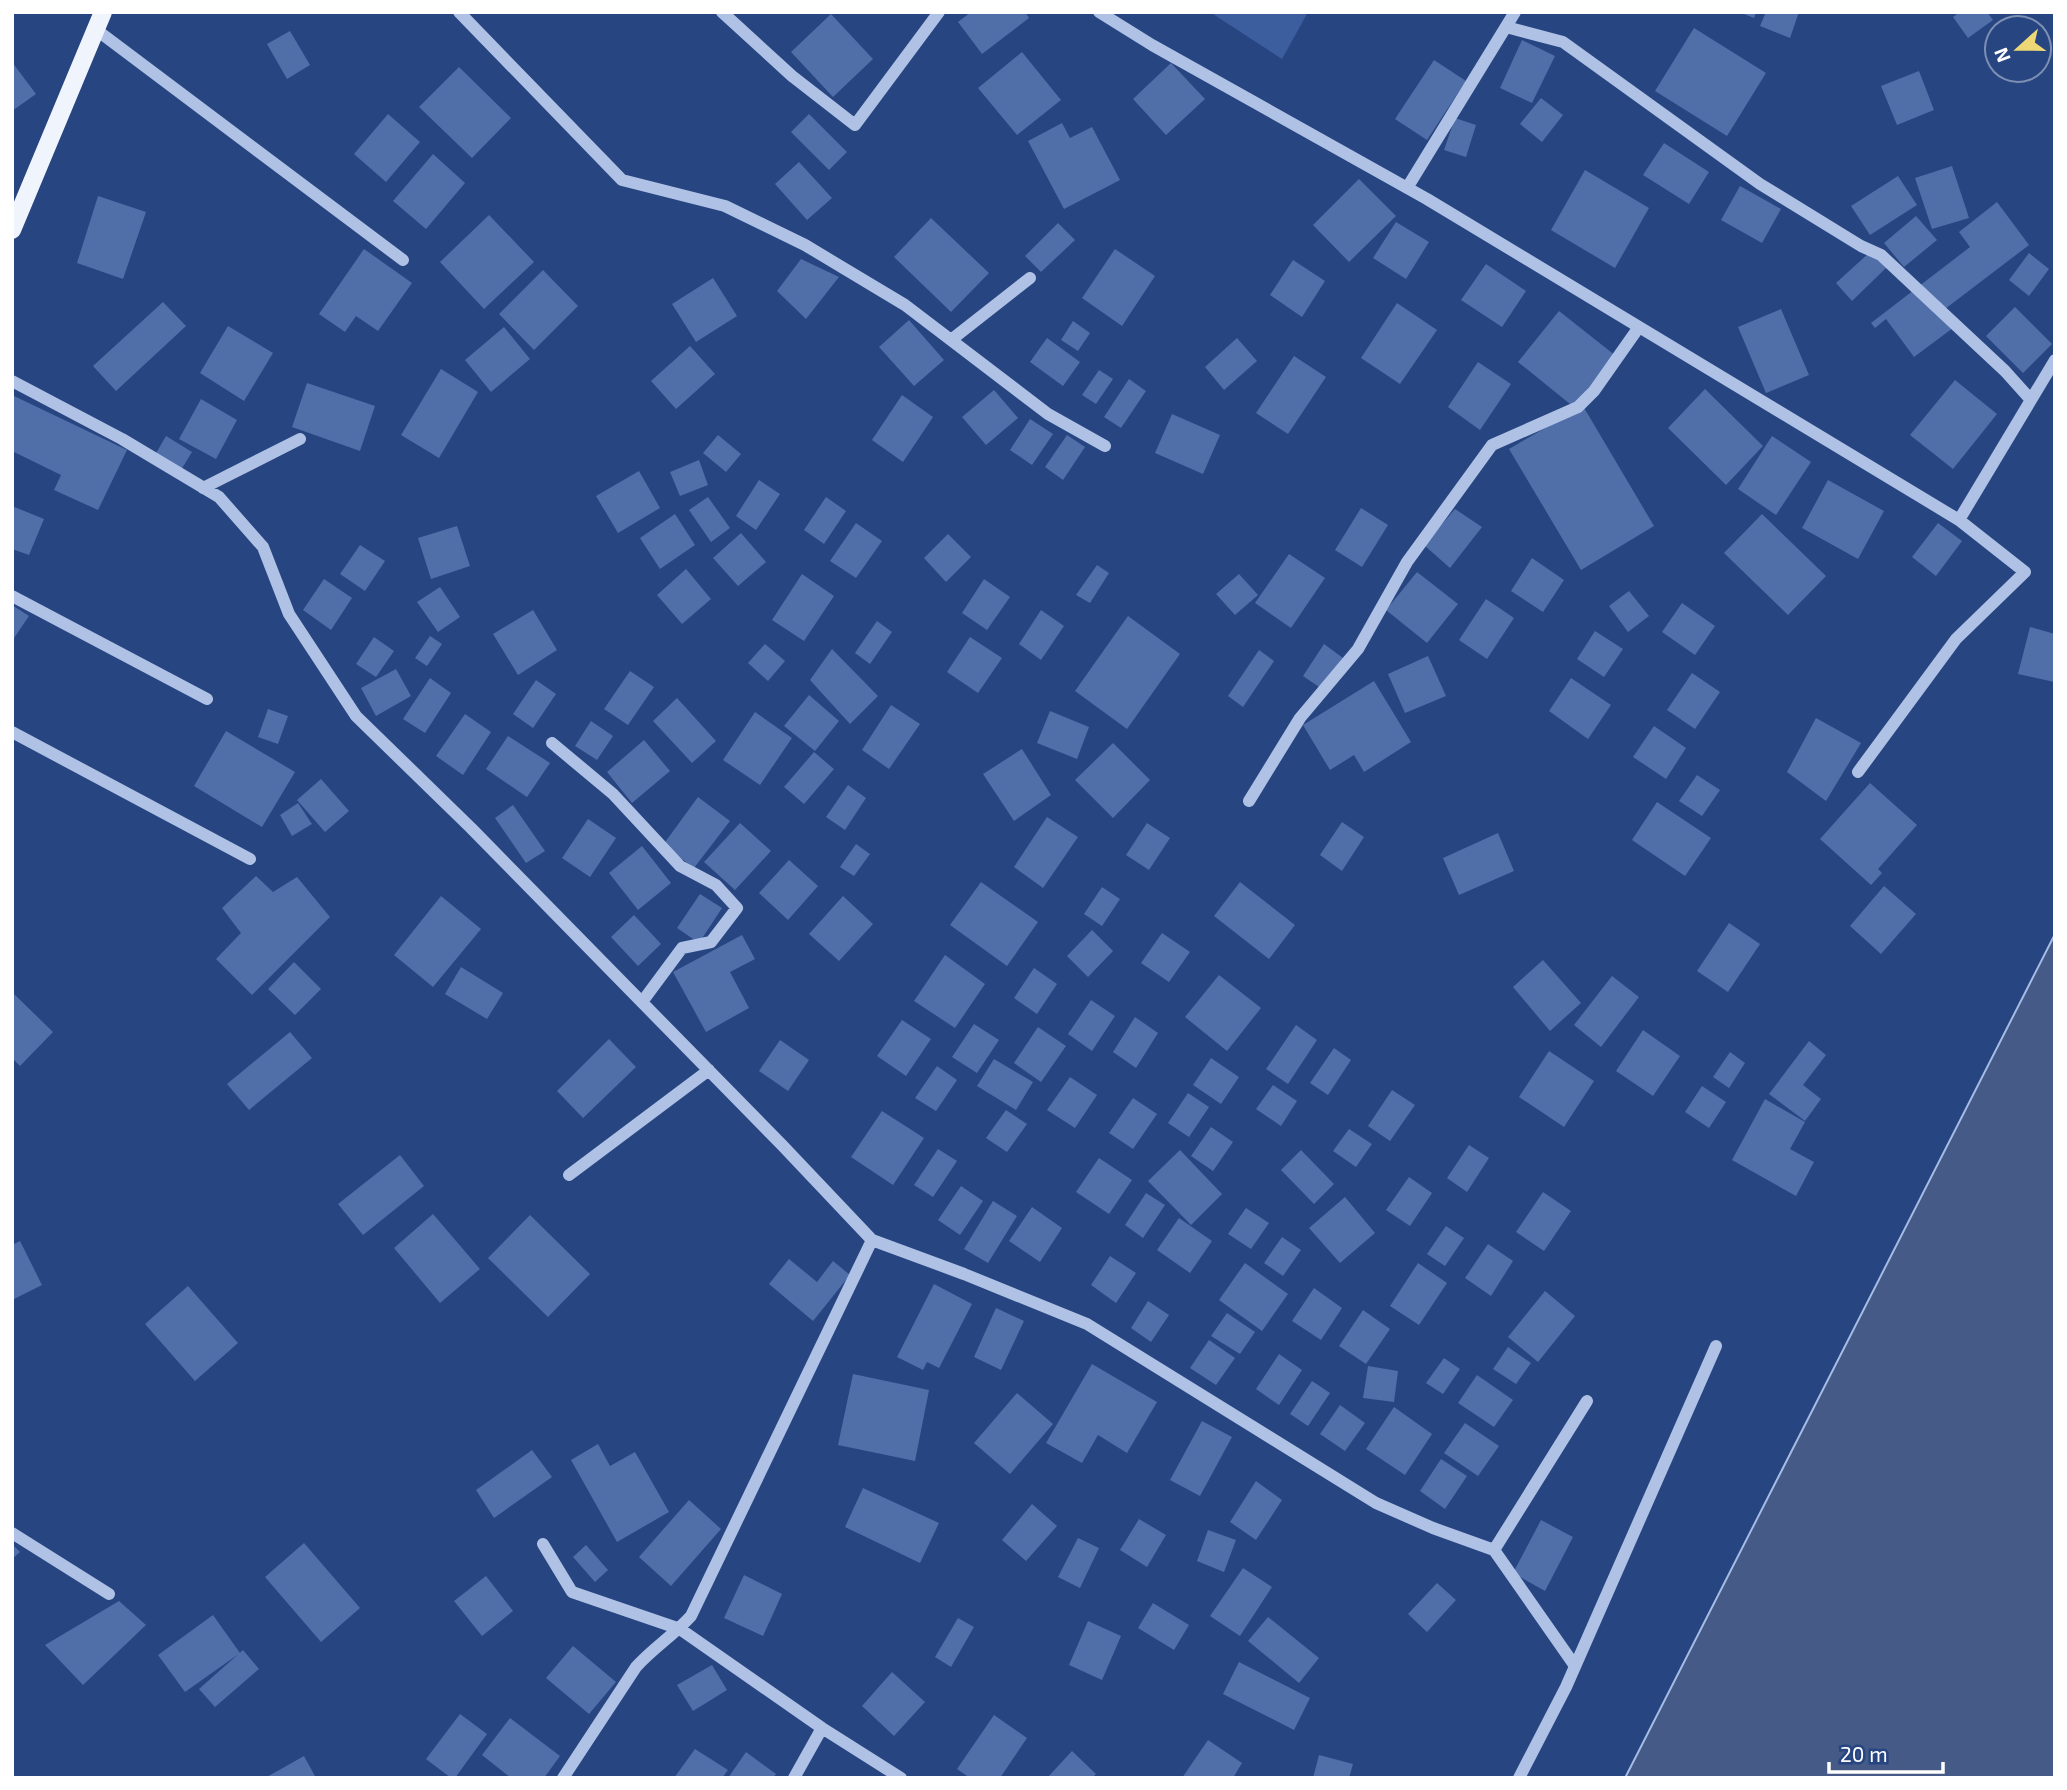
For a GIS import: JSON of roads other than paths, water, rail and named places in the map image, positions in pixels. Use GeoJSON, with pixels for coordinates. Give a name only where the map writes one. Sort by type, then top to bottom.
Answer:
{"type":"FeatureCollection","features":[{"type":"Feature","properties":{"kind":"main road"},"geometry":{"type":"LineString","coordinates":[[12,230],[18,198],[98,20]]}},
{"type":"Feature","properties":{"kind":"street"},"geometry":{"type":"LineString","coordinates":[[459,12],[622,180],[725,206],[805,245],[905,305],[1048,414],[1105,446]]}},
{"type":"Feature","properties":{"kind":"street"},"geometry":{"type":"LineString","coordinates":[[722,12],[792,76],[855,125],[939,12]]}},
{"type":"Feature","properties":{"kind":"street"},"geometry":{"type":"LineString","coordinates":[[1099,12],[1152,45],[1407,188],[1959,520],[2025,572],[1956,639],[1858,772]]}},
{"type":"Feature","properties":{"kind":"street"},"geometry":{"type":"LineString","coordinates":[[1407,188],[1516,12]]}},
{"type":"Feature","properties":{"kind":"street"},"geometry":{"type":"LineString","coordinates":[[98,20],[403,260]]}},
{"type":"Feature","properties":{"kind":"street"},"geometry":{"type":"LineString","coordinates":[[1506,27],[1563,42],[1760,184],[1861,246],[1881,255],[2005,371],[2031,400]]}},
{"type":"Feature","properties":{"kind":"street"},"geometry":{"type":"LineString","coordinates":[[951,340],[1030,278]]}},
{"type":"Feature","properties":{"kind":"street"},"geometry":{"type":"LineString","coordinates":[[1249,801],[1300,718],[1358,649],[1407,562],[1492,444],[1578,407],[1594,391],[1639,327]]}},
{"type":"Feature","properties":{"kind":"street"},"geometry":{"type":"LineString","coordinates":[[1959,520],[2055,360]]}},
{"type":"Feature","properties":{"kind":"street"},"geometry":{"type":"LineString","coordinates":[[12,381],[122,439],[219,497],[263,547],[289,614],[356,716],[471,828],[872,1240],[1087,1324],[1376,1503],[1433,1528],[1494,1550],[1575,1666]]}},
{"type":"Feature","properties":{"kind":"street"},"geometry":{"type":"LineString","coordinates":[[203,488],[300,439]]}},
{"type":"Feature","properties":{"kind":"street"},"geometry":{"type":"LineString","coordinates":[[12,596],[207,699]]}},
{"type":"Feature","properties":{"kind":"street"},"geometry":{"type":"LineString","coordinates":[[12,732],[250,859]]}},
{"type":"Feature","properties":{"kind":"street"},"geometry":{"type":"LineString","coordinates":[[552,743],[613,794],[680,866],[716,885],[737,908],[710,942],[682,948],[642,1002]]}},
{"type":"Feature","properties":{"kind":"street"},"geometry":{"type":"LineString","coordinates":[[569,1175],[709,1070]]}},
{"type":"Feature","properties":{"kind":"street"},"geometry":{"type":"LineString","coordinates":[[563,1778],[636,1667],[691,1616],[872,1240]]}},
{"type":"Feature","properties":{"kind":"street"},"geometry":{"type":"LineString","coordinates":[[1519,1778],[1575,1666],[1716,1346]]}},
{"type":"Feature","properties":{"kind":"street"},"geometry":{"type":"LineString","coordinates":[[1494,1550],[1587,1401]]}},
{"type":"Feature","properties":{"kind":"street"},"geometry":{"type":"LineString","coordinates":[[12,1533],[109,1594]]}},
{"type":"Feature","properties":{"kind":"street"},"geometry":{"type":"LineString","coordinates":[[543,1544],[572,1592],[680,1629],[822,1728],[901,1778]]}},
{"type":"Feature","properties":{"kind":"street"},"geometry":{"type":"LineString","coordinates":[[794,1778],[822,1728]]}}]}
